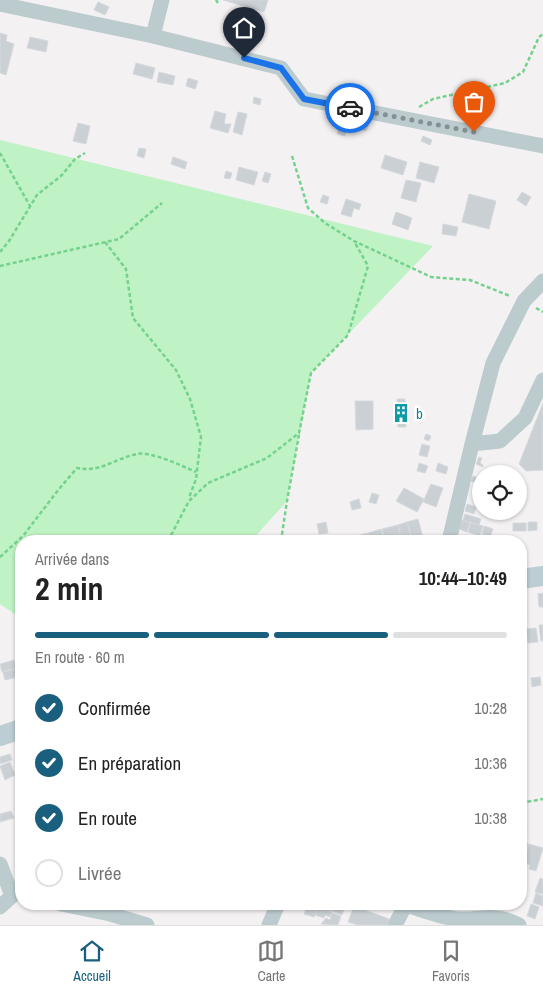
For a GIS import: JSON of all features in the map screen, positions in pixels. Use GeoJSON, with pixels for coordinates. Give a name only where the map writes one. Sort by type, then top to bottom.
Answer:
{"type":"FeatureCollection","features":[{"type":"Feature","properties":{"kind":"street"},"geometry":{"type":"LineString","coordinates":[[153,36],[162,0]]}},
{"type":"Feature","properties":{"kind":"street"},"geometry":{"type":"LineString","coordinates":[[0,4],[153,36],[281,68],[304,99],[543,146]]}},
{"type":"Feature","properties":{"kind":"street"},"geometry":{"type":"LineString","coordinates":[[450,535],[493,363],[524,301],[543,281]]}},
{"type":"Feature","properties":{"kind":"street"},"geometry":{"type":"LineString","coordinates":[[472,444],[500,441],[525,418],[543,380]]}},
{"type":"Feature","properties":{"kind":"street"},"geometry":{"type":"LineString","coordinates":[[527,578],[543,576]]}},
{"type":"Feature","properties":{"kind":"street"},"geometry":{"type":"LineString","coordinates":[[0,736],[15,731]]}},
{"type":"Feature","properties":{"kind":"street"},"geometry":{"type":"LineString","coordinates":[[0,864],[11,895],[0,907]]}},
{"type":"Feature","properties":{"kind":"street"},"geometry":{"type":"LineString","coordinates":[[90,910],[147,925]]}},
{"type":"Feature","properties":{"kind":"street"},"geometry":{"type":"LineString","coordinates":[[269,925],[275,910]]}},
{"type":"Feature","properties":{"kind":"street"},"geometry":{"type":"LineString","coordinates":[[395,925],[403,910]]}},
{"type":"Feature","properties":{"kind":"street"},"geometry":{"type":"LineString","coordinates":[[426,910],[462,919],[486,916],[500,918],[519,925]]}},
{"type":"Feature","properties":{"kind":"path"},"geometry":{"type":"LineString","coordinates":[[405,119],[411,111],[433,99],[505,83],[523,72],[539,38],[543,34]]}},
{"type":"Feature","properties":{"kind":"path"},"geometry":{"type":"LineString","coordinates":[[0,153],[30,206]]}},
{"type":"Feature","properties":{"kind":"path"},"geometry":{"type":"LineString","coordinates":[[0,252],[9,241],[37,195],[85,153]]}},
{"type":"Feature","properties":{"kind":"path"},"geometry":{"type":"LineString","coordinates":[[292,156],[308,208],[354,241],[431,277],[470,280],[524,301],[543,312]]}},
{"type":"Feature","properties":{"kind":"path"},"geometry":{"type":"LineString","coordinates":[[0,266],[119,238],[162,203]]}},
{"type":"Feature","properties":{"kind":"path"},"geometry":{"type":"LineString","coordinates":[[282,535],[310,374],[348,335],[368,266],[354,241]]}},
{"type":"Feature","properties":{"kind":"path"},"geometry":{"type":"LineString","coordinates":[[105,242],[126,270],[133,318],[176,370],[190,399],[201,437],[196,472],[189,501],[171,535]]}},
{"type":"Feature","properties":{"kind":"path"},"geometry":{"type":"LineString","coordinates":[[189,501],[208,483],[267,458],[299,434]]}},
{"type":"Feature","properties":{"kind":"path"},"geometry":{"type":"LineString","coordinates":[[24,535],[77,468],[87,470],[116,462],[138,453],[164,458],[196,472]]}},
{"type":"Feature","properties":{"kind":"path"},"geometry":{"type":"LineString","coordinates":[[0,557],[15,543]]}},
{"type":"Feature","properties":{"kind":"path"},"geometry":{"type":"LineString","coordinates":[[527,803],[543,799]]}},
{"type":"Feature","properties":{"kind":"green space"},"geometry":{"type":"Polygon","coordinates":[[[0,140],[433,246],[311,373],[287,501],[256,535],[15,535],[15,614],[0,604],[0,140]]]}},
{"type":"Feature","properties":{"kind":"building"},"geometry":{"type":"Polygon","coordinates":[[[223,0],[268,0],[264,12],[223,0]]]}},
{"type":"Feature","properties":{"kind":"building"},"geometry":{"type":"Polygon","coordinates":[[[98,2],[109,7],[105,15],[94,10],[98,2]]]}},
{"type":"Feature","properties":{"kind":"building"},"geometry":{"type":"Polygon","coordinates":[[[0,33],[7,35],[6,41],[14,44],[6,75],[0,73],[0,33]]]}},
{"type":"Feature","properties":{"kind":"building"},"geometry":{"type":"Polygon","coordinates":[[[30,37],[48,41],[46,52],[27,48],[30,37]]]}},
{"type":"Feature","properties":{"kind":"building"},"geometry":{"type":"Polygon","coordinates":[[[136,63],[155,68],[152,79],[133,74],[136,63]]]}},
{"type":"Feature","properties":{"kind":"building"},"geometry":{"type":"Polygon","coordinates":[[[159,72],[175,76],[173,85],[157,82],[159,72]]]}},
{"type":"Feature","properties":{"kind":"building"},"geometry":{"type":"Polygon","coordinates":[[[188,78],[198,81],[195,89],[186,86],[188,78]]]}},
{"type":"Feature","properties":{"kind":"building"},"geometry":{"type":"Polygon","coordinates":[[[254,97],[261,99],[260,105],[253,103],[254,97]]]}},
{"type":"Feature","properties":{"kind":"building"},"geometry":{"type":"Polygon","coordinates":[[[215,111],[226,114],[224,124],[231,124],[228,133],[210,128],[215,111]]]}},
{"type":"Feature","properties":{"kind":"building"},"geometry":{"type":"Polygon","coordinates":[[[238,112],[247,114],[242,135],[233,132],[238,112]]]}},
{"type":"Feature","properties":{"kind":"building"},"geometry":{"type":"Polygon","coordinates":[[[341,116],[348,118],[347,124],[340,122],[341,116]]]}},
{"type":"Feature","properties":{"kind":"building"},"geometry":{"type":"Polygon","coordinates":[[[352,117],[369,123],[366,131],[349,126],[352,117]]]}},
{"type":"Feature","properties":{"kind":"building"},"geometry":{"type":"Polygon","coordinates":[[[78,123],[90,126],[86,144],[73,141],[78,123]]]}},
{"type":"Feature","properties":{"kind":"building"},"geometry":{"type":"Polygon","coordinates":[[[339,126],[346,127],[345,136],[337,134],[339,126]]]}},
{"type":"Feature","properties":{"kind":"building"},"geometry":{"type":"Polygon","coordinates":[[[423,136],[432,140],[430,145],[421,141],[423,136]]]}},
{"type":"Feature","properties":{"kind":"building"},"geometry":{"type":"Polygon","coordinates":[[[139,148],[146,149],[144,158],[137,156],[139,148]]]}},
{"type":"Feature","properties":{"kind":"building"},"geometry":{"type":"Polygon","coordinates":[[[385,155],[407,162],[403,175],[381,168],[385,155]]]}},
{"type":"Feature","properties":{"kind":"building"},"geometry":{"type":"Polygon","coordinates":[[[173,157],[187,162],[185,169],[171,164],[173,157]]]}},
{"type":"Feature","properties":{"kind":"building"},"geometry":{"type":"Polygon","coordinates":[[[420,162],[439,167],[434,183],[416,178],[420,162]]]}},
{"type":"Feature","properties":{"kind":"building"},"geometry":{"type":"Polygon","coordinates":[[[239,167],[258,172],[254,185],[236,180],[239,167]]]}},
{"type":"Feature","properties":{"kind":"building"},"geometry":{"type":"Polygon","coordinates":[[[226,171],[232,173],[230,179],[224,178],[226,171]]]}},
{"type":"Feature","properties":{"kind":"building"},"geometry":{"type":"Polygon","coordinates":[[[265,172],[271,174],[268,183],[262,181],[265,172]]]}},
{"type":"Feature","properties":{"kind":"building"},"geometry":{"type":"Polygon","coordinates":[[[406,180],[421,183],[416,202],[401,198],[406,180]]]}},
{"type":"Feature","properties":{"kind":"building"},"geometry":{"type":"Polygon","coordinates":[[[522,192],[531,197],[526,206],[517,200],[522,192]]]}},
{"type":"Feature","properties":{"kind":"building"},"geometry":{"type":"Polygon","coordinates":[[[469,194],[496,201],[489,229],[462,222],[469,194]]]}},
{"type":"Feature","properties":{"kind":"building"},"geometry":{"type":"Polygon","coordinates":[[[323,195],[329,197],[327,204],[320,202],[323,195]]]}},
{"type":"Feature","properties":{"kind":"building"},"geometry":{"type":"Polygon","coordinates":[[[346,199],[361,204],[359,210],[354,208],[351,217],[341,214],[346,199]]]}},
{"type":"Feature","properties":{"kind":"building"},"geometry":{"type":"Polygon","coordinates":[[[396,212],[412,218],[408,230],[392,224],[396,212]]]}},
{"type":"Feature","properties":{"kind":"building"},"geometry":{"type":"Polygon","coordinates":[[[443,224],[458,227],[456,236],[442,234],[443,224]]]}},
{"type":"Feature","properties":{"kind":"building","name":"b"},"geometry":{"type":"Polygon","coordinates":[[[397,399],[405,399],[406,427],[398,427],[397,399]]]}},
{"type":"Feature","properties":{"kind":"building"},"geometry":{"type":"Polygon","coordinates":[[[355,401],[373,401],[373,429],[356,430],[355,401]]]}},
{"type":"Feature","properties":{"kind":"building"},"geometry":{"type":"Polygon","coordinates":[[[543,403],[543,470],[527,471],[527,465],[519,464],[543,403]]]}},
{"type":"Feature","properties":{"kind":"building"},"geometry":{"type":"Polygon","coordinates":[[[426,434],[431,436],[429,441],[424,439],[426,434]]]}},
{"type":"Feature","properties":{"kind":"building"},"geometry":{"type":"Polygon","coordinates":[[[422,444],[430,446],[427,457],[419,455],[422,444]]]}},
{"type":"Feature","properties":{"kind":"building"},"geometry":{"type":"Polygon","coordinates":[[[479,457],[482,458],[480,463],[483,465],[476,464],[479,457]]]}},
{"type":"Feature","properties":{"kind":"building"},"geometry":{"type":"Polygon","coordinates":[[[419,463],[428,466],[425,473],[417,471],[419,463]]]}},
{"type":"Feature","properties":{"kind":"building"},"geometry":{"type":"Polygon","coordinates":[[[438,463],[448,467],[446,474],[436,471],[438,463]]]}},
{"type":"Feature","properties":{"kind":"building"},"geometry":{"type":"Polygon","coordinates":[[[431,484],[443,488],[436,507],[423,502],[431,484]]]}},
{"type":"Feature","properties":{"kind":"building"},"geometry":{"type":"Polygon","coordinates":[[[404,488],[424,499],[417,512],[396,501],[404,488]]]}},
{"type":"Feature","properties":{"kind":"building"},"geometry":{"type":"Polygon","coordinates":[[[372,493],[379,495],[376,504],[369,502],[372,493]]]}},
{"type":"Feature","properties":{"kind":"building"},"geometry":{"type":"Polygon","coordinates":[[[359,499],[361,508],[352,510],[350,502],[359,499]]]}},
{"type":"Feature","properties":{"kind":"building"},"geometry":{"type":"Polygon","coordinates":[[[467,504],[472,506],[472,513],[465,511],[467,504]]]}},
{"type":"Feature","properties":{"kind":"building"},"geometry":{"type":"Polygon","coordinates":[[[465,514],[472,516],[472,520],[481,520],[479,525],[463,520],[465,514]]]}},
{"type":"Feature","properties":{"kind":"building"},"geometry":{"type":"Polygon","coordinates":[[[418,519],[422,535],[411,535],[407,522],[418,519]]]}},
{"type":"Feature","properties":{"kind":"building"},"geometry":{"type":"Polygon","coordinates":[[[462,520],[470,523],[467,532],[459,529],[462,520]]]}},
{"type":"Feature","properties":{"kind":"building"},"geometry":{"type":"Polygon","coordinates":[[[326,522],[328,533],[319,534],[317,524],[326,522]]]}},
{"type":"Feature","properties":{"kind":"building"},"geometry":{"type":"Polygon","coordinates":[[[407,522],[410,535],[400,535],[398,525],[407,522]]]}},
{"type":"Feature","properties":{"kind":"building"},"geometry":{"type":"Polygon","coordinates":[[[528,522],[537,522],[537,530],[528,531],[528,522]]]}},
{"type":"Feature","properties":{"kind":"building"},"geometry":{"type":"Polygon","coordinates":[[[471,523],[483,526],[480,535],[468,532],[471,523]]]}},
{"type":"Feature","properties":{"kind":"building"},"geometry":{"type":"Polygon","coordinates":[[[513,523],[526,523],[526,531],[513,531],[513,523]]]}},
{"type":"Feature","properties":{"kind":"building"},"geometry":{"type":"Polygon","coordinates":[[[398,525],[400,535],[384,535],[382,529],[398,525]]]}},
{"type":"Feature","properties":{"kind":"building"},"geometry":{"type":"Polygon","coordinates":[[[484,526],[493,529],[491,535],[482,534],[484,526]]]}},
{"type":"Feature","properties":{"kind":"building"},"geometry":{"type":"Polygon","coordinates":[[[381,529],[382,535],[369,535],[368,533],[381,529]]]}},
{"type":"Feature","properties":{"kind":"building"},"geometry":{"type":"Polygon","coordinates":[[[543,593],[543,607],[539,607],[538,594],[543,593]]]}},
{"type":"Feature","properties":{"kind":"building"},"geometry":{"type":"Polygon","coordinates":[[[539,625],[543,625],[543,641],[541,641],[539,625]]]}},
{"type":"Feature","properties":{"kind":"building"},"geometry":{"type":"Polygon","coordinates":[[[536,628],[538,642],[528,643],[527,629],[536,628]]]}},
{"type":"Feature","properties":{"kind":"building"},"geometry":{"type":"Polygon","coordinates":[[[14,660],[15,668],[2,672],[0,664],[14,660]]]}},
{"type":"Feature","properties":{"kind":"building"},"geometry":{"type":"Polygon","coordinates":[[[15,669],[15,678],[5,680],[3,672],[15,669]]]}},
{"type":"Feature","properties":{"kind":"building"},"geometry":{"type":"Polygon","coordinates":[[[540,677],[541,685],[532,687],[531,678],[540,677]]]}},
{"type":"Feature","properties":{"kind":"building"},"geometry":{"type":"Polygon","coordinates":[[[10,754],[12,760],[0,764],[0,757],[10,754]]]}},
{"type":"Feature","properties":{"kind":"building"},"geometry":{"type":"Polygon","coordinates":[[[10,762],[15,775],[5,780],[0,766],[10,762]]]}},
{"type":"Feature","properties":{"kind":"building"},"geometry":{"type":"Polygon","coordinates":[[[11,811],[14,818],[0,822],[0,814],[11,811]]]}},
{"type":"Feature","properties":{"kind":"building"},"geometry":{"type":"Polygon","coordinates":[[[529,844],[543,848],[536,871],[529,869],[527,852],[529,844]]]}},
{"type":"Feature","properties":{"kind":"building"},"geometry":{"type":"Polygon","coordinates":[[[540,878],[543,879],[543,894],[535,892],[540,878]]]}},
{"type":"Feature","properties":{"kind":"building"},"geometry":{"type":"Polygon","coordinates":[[[536,893],[543,896],[543,906],[533,903],[536,893]]]}},
{"type":"Feature","properties":{"kind":"building"},"geometry":{"type":"Polygon","coordinates":[[[531,904],[539,907],[535,919],[527,916],[531,904]]]}},
{"type":"Feature","properties":{"kind":"building"},"geometry":{"type":"Polygon","coordinates":[[[306,910],[317,910],[314,917],[304,914],[306,910]]]}},
{"type":"Feature","properties":{"kind":"building"},"geometry":{"type":"Polygon","coordinates":[[[317,910],[332,912],[330,917],[325,915],[324,918],[315,915],[317,910]]]}},
{"type":"Feature","properties":{"kind":"building"},"geometry":{"type":"Polygon","coordinates":[[[329,910],[344,910],[342,915],[329,910]]]}},
{"type":"Feature","properties":{"kind":"building"},"geometry":{"type":"Polygon","coordinates":[[[352,910],[365,910],[389,919],[387,925],[358,925],[348,922],[352,910]]]}},
{"type":"Feature","properties":{"kind":"building"},"geometry":{"type":"Polygon","coordinates":[[[332,913],[341,916],[338,925],[321,924],[326,918],[330,920],[332,913]]]}},
{"type":"Feature","properties":{"kind":"way so far"},"geometry":{"type":"LineString","coordinates":[[350,108],[474,132]]}},
{"type":"Feature","properties":{"kind":"place","name":"b"},"geometry":{"type":"Point","coordinates":[401,413]}},
{"type":"Feature","properties":{"kind":"route"},"geometry":{"type":"LineString","coordinates":[[244,58],[281,68],[304,99],[350,108]]}}]}
